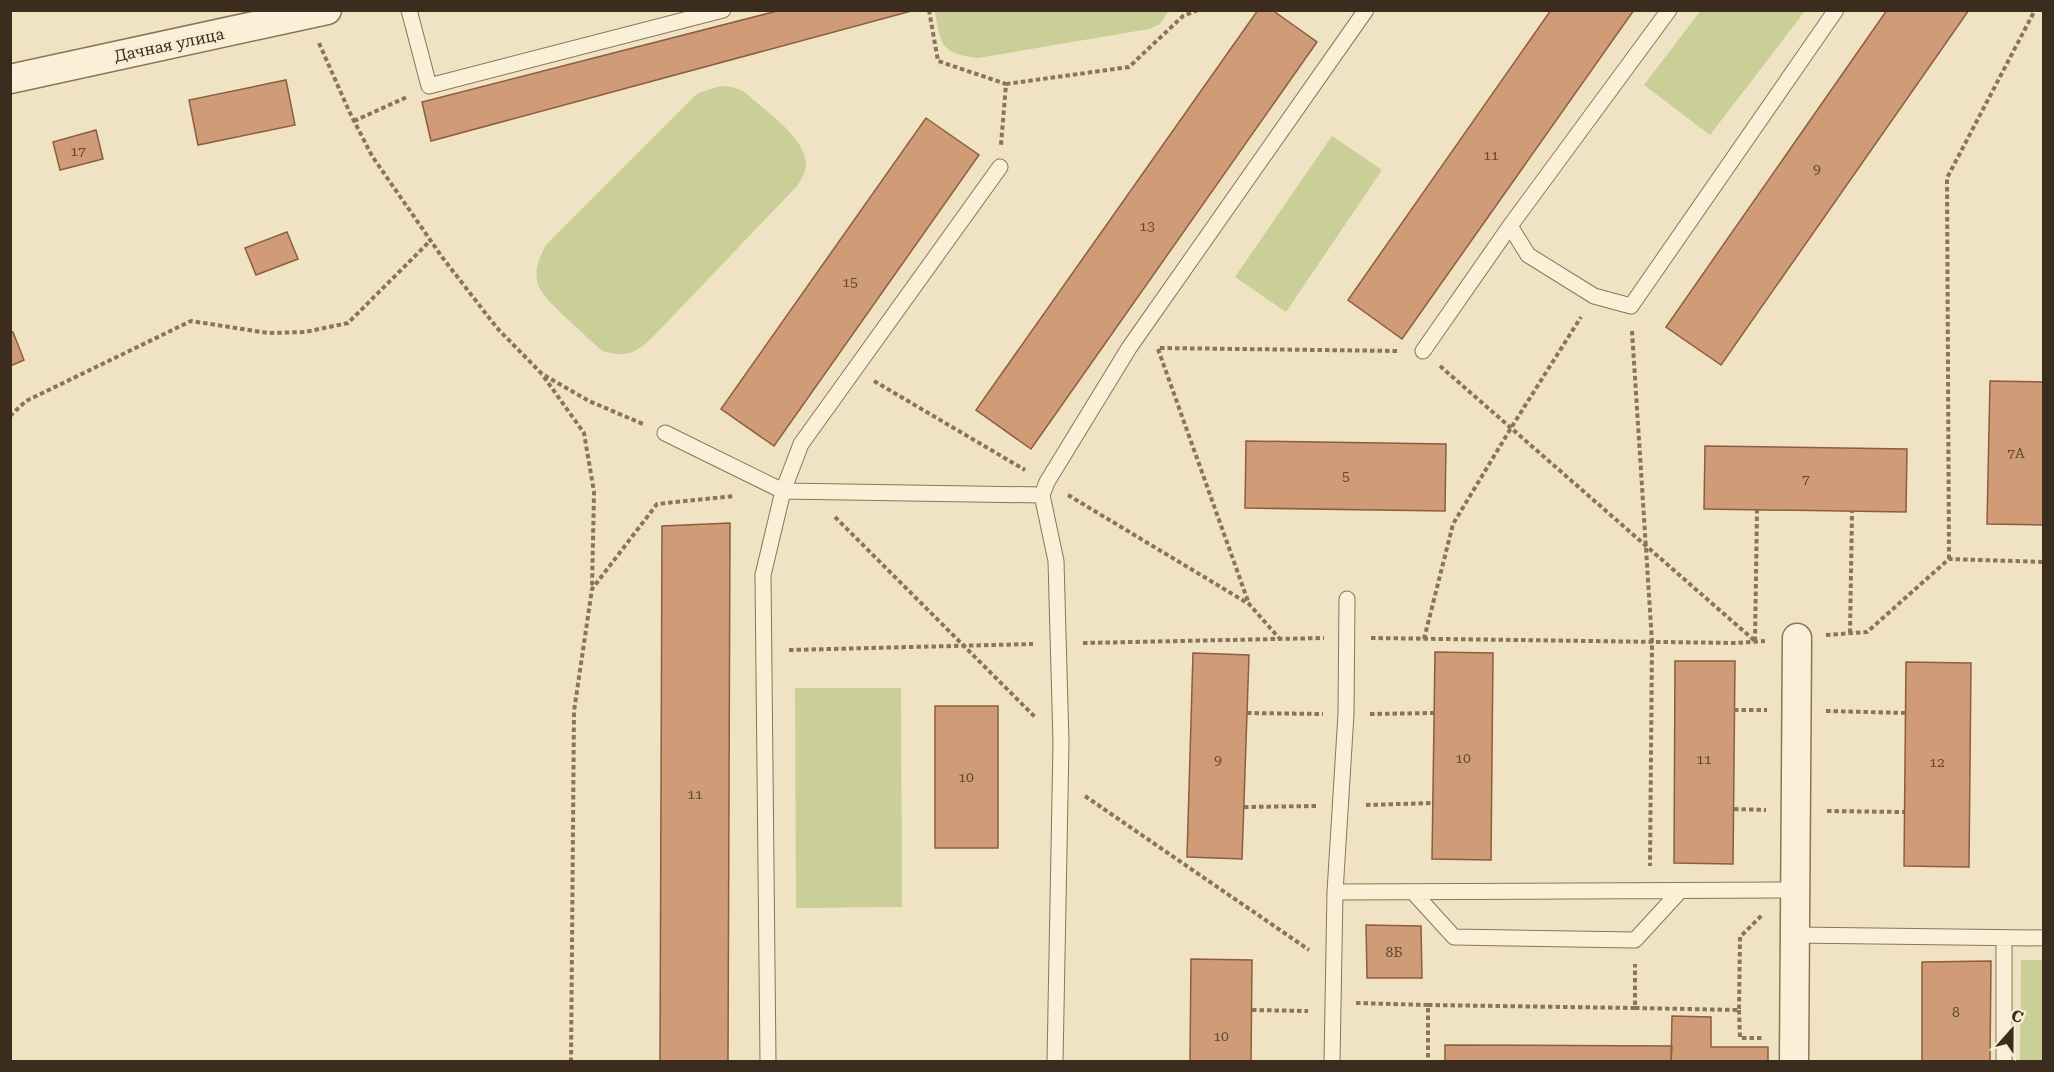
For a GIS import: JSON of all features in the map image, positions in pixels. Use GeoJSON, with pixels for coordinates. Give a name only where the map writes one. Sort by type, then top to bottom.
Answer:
{"type":"FeatureCollection","features":[{"type":"Feature","properties":{"kind":"street","name":"Дачная улица"},"geometry":{"type":"LineString","coordinates":[[10,80],[317,13]]}},
{"type":"Feature","properties":{"kind":"street"},"geometry":{"type":"LineString","coordinates":[[1794,1062],[1795,935],[1791,890],[1797,638]]}},
{"type":"Feature","properties":{"kind":"lane"},"geometry":{"type":"LineString","coordinates":[[410,10],[429,86],[723,10]]}},
{"type":"Feature","properties":{"kind":"lane"},"geometry":{"type":"LineString","coordinates":[[1055,1062],[1061,743],[1056,561],[1045,489],[1129,348],[1366,10]]}},
{"type":"Feature","properties":{"kind":"lane"},"geometry":{"type":"LineString","coordinates":[[1423,351],[1510,226],[1669,10]]}},
{"type":"Feature","properties":{"kind":"lane"},"geometry":{"type":"LineString","coordinates":[[1510,226],[1528,255],[1594,296],[1631,306],[1836,10]]}},
{"type":"Feature","properties":{"kind":"lane"},"geometry":{"type":"LineString","coordinates":[[768,1062],[763,575],[783,491],[801,444],[1000,167]]}},
{"type":"Feature","properties":{"kind":"lane"},"geometry":{"type":"LineString","coordinates":[[665,433],[783,491],[1045,489]]}},
{"type":"Feature","properties":{"kind":"lane"},"geometry":{"type":"LineString","coordinates":[[1332,1062],[1335,892],[1348,638],[1347,599]]}},
{"type":"Feature","properties":{"kind":"lane"},"geometry":{"type":"LineString","coordinates":[[1335,892],[1791,890]]}},
{"type":"Feature","properties":{"kind":"lane"},"geometry":{"type":"LineString","coordinates":[[1413,892],[1454,937],[1635,940],[1680,891]]}},
{"type":"Feature","properties":{"kind":"lane"},"geometry":{"type":"LineString","coordinates":[[1795,935],[2043,938]]}},
{"type":"Feature","properties":{"kind":"lane"},"geometry":{"type":"LineString","coordinates":[[2004,938],[2004,1062]]}},
{"type":"Feature","properties":{"kind":"path"},"geometry":{"type":"LineString","coordinates":[[929,10],[938,61],[1006,84],[1130,67],[1183,16],[1198,10]]}},
{"type":"Feature","properties":{"kind":"path"},"geometry":{"type":"LineString","coordinates":[[1949,559],[1947,178],[2035,10]]}},
{"type":"Feature","properties":{"kind":"path"},"geometry":{"type":"LineString","coordinates":[[317,13],[354,121],[372,156],[497,328],[542,374],[584,433],[594,492],[592,589],[574,711],[571,1062]]}},
{"type":"Feature","properties":{"kind":"path"},"geometry":{"type":"LineString","coordinates":[[1000,167],[1006,84]]}},
{"type":"Feature","properties":{"kind":"path"},"geometry":{"type":"LineString","coordinates":[[354,121],[429,86]]}},
{"type":"Feature","properties":{"kind":"path"},"geometry":{"type":"LineString","coordinates":[[10,416],[26,401],[191,321],[268,333],[305,332],[348,323],[431,240]]}},
{"type":"Feature","properties":{"kind":"path"},"geometry":{"type":"LineString","coordinates":[[1424,639],[1453,524],[1594,296]]}},
{"type":"Feature","properties":{"kind":"path"},"geometry":{"type":"LineString","coordinates":[[1631,306],[1652,642],[1650,891]]}},
{"type":"Feature","properties":{"kind":"path"},"geometry":{"type":"LineString","coordinates":[[1129,348],[1423,351],[1755,642]]}},
{"type":"Feature","properties":{"kind":"path"},"geometry":{"type":"LineString","coordinates":[[1158,348],[1249,604]]}},
{"type":"Feature","properties":{"kind":"path"},"geometry":{"type":"LineString","coordinates":[[854,370],[1045,489],[1249,604],[1279,638]]}},
{"type":"Feature","properties":{"kind":"path"},"geometry":{"type":"LineString","coordinates":[[542,374],[590,401],[665,433]]}},
{"type":"Feature","properties":{"kind":"path"},"geometry":{"type":"LineString","coordinates":[[592,589],[657,504],[783,491]]}},
{"type":"Feature","properties":{"kind":"path"},"geometry":{"type":"LineString","coordinates":[[808,491],[1061,743]]}},
{"type":"Feature","properties":{"kind":"path"},"geometry":{"type":"LineString","coordinates":[[1755,642],[1757,510]]}},
{"type":"Feature","properties":{"kind":"path"},"geometry":{"type":"LineString","coordinates":[[1850,633],[1852,512]]}},
{"type":"Feature","properties":{"kind":"path"},"geometry":{"type":"LineString","coordinates":[[764,651],[1279,638],[1736,644],[1868,632],[1949,559],[2043,562]]}},
{"type":"Feature","properties":{"kind":"path"},"geometry":{"type":"LineString","coordinates":[[1823,711],[1906,713]]}},
{"type":"Feature","properties":{"kind":"path"},"geometry":{"type":"LineString","coordinates":[[1060,778],[1335,969]]}},
{"type":"Feature","properties":{"kind":"path"},"geometry":{"type":"LineString","coordinates":[[1823,811],[1904,812]]}},
{"type":"Feature","properties":{"kind":"path"},"geometry":{"type":"LineString","coordinates":[[1773,1038],[1740,1038],[1740,937],[1791,890]]}},
{"type":"Feature","properties":{"kind":"path"},"geometry":{"type":"LineString","coordinates":[[1635,940],[1635,1008]]}},
{"type":"Feature","properties":{"kind":"path"},"geometry":{"type":"LineString","coordinates":[[1252,1010],[1428,1005],[1740,1010]]}},
{"type":"Feature","properties":{"kind":"path"},"geometry":{"type":"LineString","coordinates":[[1428,1005],[1428,1062]]}},
{"type":"Feature","properties":{"kind":"green space"},"geometry":{"type":"Polygon","coordinates":[[[935,10],[1169,11],[1160,24],[1149,29],[978,58],[956,54],[944,45],[935,10]]]}},
{"type":"Feature","properties":{"kind":"green space"},"geometry":{"type":"Polygon","coordinates":[[[1701,10],[1805,11],[1710,135],[1644,85],[1701,10]]]}},
{"type":"Feature","properties":{"kind":"green space"},"geometry":{"type":"Polygon","coordinates":[[[720,86],[743,91],[782,124],[799,144],[804,154],[806,164],[804,173],[797,186],[651,339],[628,353],[617,354],[602,351],[547,299],[536,276],[540,257],[546,245],[698,93],[720,86]]]}},
{"type":"Feature","properties":{"kind":"green space"},"geometry":{"type":"Polygon","coordinates":[[[1332,136],[1382,170],[1286,312],[1235,277],[1332,136]]]}},
{"type":"Feature","properties":{"kind":"green space"},"geometry":{"type":"Polygon","coordinates":[[[795,688],[901,688],[902,907],[796,908],[795,688]]]}},
{"type":"Feature","properties":{"kind":"green space"},"geometry":{"type":"Polygon","coordinates":[[[2021,960],[2043,960],[2043,1061],[2020,1061],[2021,960]]]}},
{"type":"Feature","properties":{"kind":"building"},"geometry":{"type":"Polygon","coordinates":[[[781,10],[915,10],[431,141],[422,102],[781,10]]]}},
{"type":"Feature","properties":{"kind":"building"},"geometry":{"type":"Polygon","coordinates":[[[1258,10],[1272,10],[1317,42],[1031,449],[976,410],[1258,10]]]}},
{"type":"Feature","properties":{"kind":"building"},"geometry":{"type":"Polygon","coordinates":[[[1551,10],[1634,10],[1402,339],[1348,300],[1551,10]]]}},
{"type":"Feature","properties":{"kind":"building"},"geometry":{"type":"Polygon","coordinates":[[[1887,10],[1969,10],[1721,365],[1666,327],[1887,10]]]}},
{"type":"Feature","properties":{"kind":"building"},"geometry":{"type":"Polygon","coordinates":[[[286,80],[295,125],[198,145],[189,100],[286,80]]]}},
{"type":"Feature","properties":{"kind":"building"},"geometry":{"type":"Polygon","coordinates":[[[926,118],[979,155],[774,446],[721,409],[926,118]]]}},
{"type":"Feature","properties":{"kind":"building"},"geometry":{"type":"Polygon","coordinates":[[[96,130],[103,159],[60,170],[53,142],[96,130]]]}},
{"type":"Feature","properties":{"kind":"building"},"geometry":{"type":"Polygon","coordinates":[[[287,232],[298,259],[256,275],[245,248],[287,232]]]}},
{"type":"Feature","properties":{"kind":"building"},"geometry":{"type":"Polygon","coordinates":[[[13,332],[24,360],[10,366],[10,333],[13,332]]]}},
{"type":"Feature","properties":{"kind":"building"},"geometry":{"type":"Polygon","coordinates":[[[1990,381],[2044,382],[2044,525],[1987,524],[1990,381]]]}},
{"type":"Feature","properties":{"kind":"building"},"geometry":{"type":"Polygon","coordinates":[[[1246,441],[1446,444],[1445,511],[1245,508],[1246,441]]]}},
{"type":"Feature","properties":{"kind":"building"},"geometry":{"type":"Polygon","coordinates":[[[1705,446],[1907,449],[1906,512],[1704,509],[1705,446]]]}},
{"type":"Feature","properties":{"kind":"building"},"geometry":{"type":"Polygon","coordinates":[[[730,523],[728,1062],[660,1062],[662,526],[730,523]]]}},
{"type":"Feature","properties":{"kind":"building"},"geometry":{"type":"Polygon","coordinates":[[[1435,652],[1493,653],[1491,860],[1432,859],[1435,652]]]}},
{"type":"Feature","properties":{"kind":"building"},"geometry":{"type":"Polygon","coordinates":[[[1193,653],[1249,655],[1242,859],[1187,857],[1193,653]]]}},
{"type":"Feature","properties":{"kind":"building"},"geometry":{"type":"Polygon","coordinates":[[[1675,661],[1735,661],[1733,864],[1674,863],[1675,661]]]}},
{"type":"Feature","properties":{"kind":"building"},"geometry":{"type":"Polygon","coordinates":[[[1906,662],[1971,663],[1969,867],[1904,866],[1906,662]]]}},
{"type":"Feature","properties":{"kind":"building"},"geometry":{"type":"Polygon","coordinates":[[[935,706],[998,706],[998,848],[935,848],[935,706]]]}},
{"type":"Feature","properties":{"kind":"building"},"geometry":{"type":"Polygon","coordinates":[[[1366,925],[1421,926],[1422,978],[1367,978],[1366,925]]]}},
{"type":"Feature","properties":{"kind":"building"},"geometry":{"type":"Polygon","coordinates":[[[1191,959],[1252,960],[1251,1062],[1190,1062],[1191,959]]]}},
{"type":"Feature","properties":{"kind":"building"},"geometry":{"type":"Polygon","coordinates":[[[1991,961],[1990,1062],[1922,1062],[1922,962],[1991,961]]]}},
{"type":"Feature","properties":{"kind":"building"},"geometry":{"type":"Polygon","coordinates":[[[1672,1016],[1711,1017],[1711,1047],[1768,1047],[1768,1062],[1671,1062],[1672,1016]]]}},
{"type":"Feature","properties":{"kind":"building"},"geometry":{"type":"Polygon","coordinates":[[[1445,1045],[1672,1046],[1671,1062],[1445,1062],[1445,1045]]]}}]}
